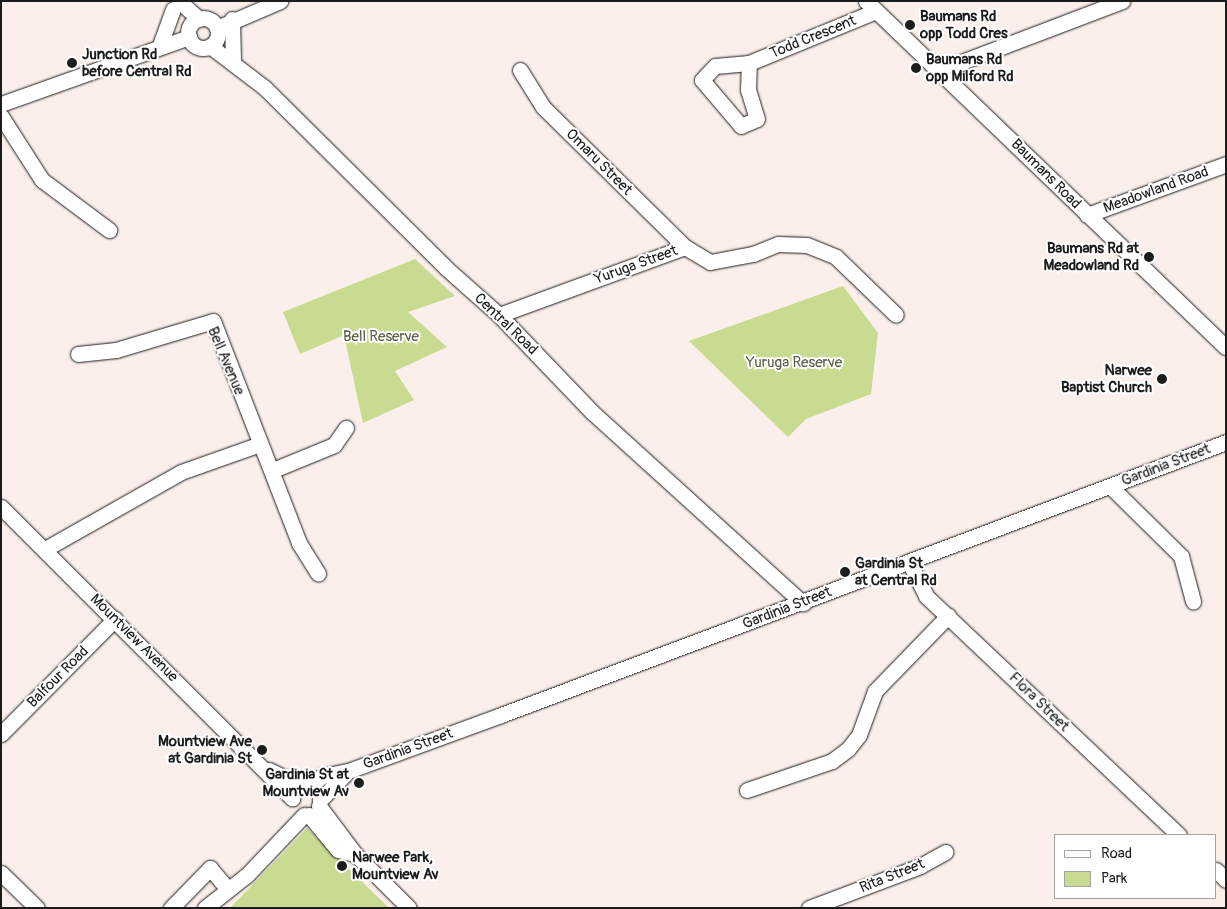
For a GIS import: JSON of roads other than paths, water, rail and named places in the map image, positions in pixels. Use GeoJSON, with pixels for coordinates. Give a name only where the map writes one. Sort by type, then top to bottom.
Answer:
{"type":"FeatureCollection","features":[{"type":"Feature","properties":{"kind":"street"},"geometry":{"type":"LineString","coordinates":[[217,28],[232,19],[280,1]]}},
{"type":"Feature","properties":{"kind":"street"},"geometry":{"type":"LineString","coordinates":[[944,73],[956,64],[1122,1]]}},
{"type":"Feature","properties":{"kind":"street"},"geometry":{"type":"LineString","coordinates":[[1,104],[160,45],[193,28],[208,18],[217,28],[218,36],[210,46],[200,47],[193,28],[173,4]]}},
{"type":"Feature","properties":{"kind":"street"},"geometry":{"type":"LineString","coordinates":[[160,45],[173,4]]}},
{"type":"Feature","properties":{"kind":"street","name":"Baumans Road"},"geometry":{"type":"LineString","coordinates":[[871,6],[944,73],[1087,215],[1226,347]]}},
{"type":"Feature","properties":{"kind":"street","name":"Todd Crescent"},"geometry":{"type":"LineString","coordinates":[[749,63],[748,90],[757,119],[741,126],[702,80],[715,66],[749,63],[871,6]]}},
{"type":"Feature","properties":{"kind":"street"},"geometry":{"type":"LineString","coordinates":[[232,19],[233,60]]}},
{"type":"Feature","properties":{"kind":"street","name":"Central Road"},"geometry":{"type":"LineString","coordinates":[[210,46],[233,60],[446,268],[499,315],[592,412],[803,603]]}},
{"type":"Feature","properties":{"kind":"street","name":"Omaru Street"},"geometry":{"type":"LineString","coordinates":[[520,70],[543,107],[685,247]]}},
{"type":"Feature","properties":{"kind":"street"},"geometry":{"type":"LineString","coordinates":[[1,116],[42,180],[109,230]]}},
{"type":"Feature","properties":{"kind":"street","name":"Meadowland Road"},"geometry":{"type":"LineString","coordinates":[[1087,215],[1226,164]]}},
{"type":"Feature","properties":{"kind":"street","name":"Yuruga Street"},"geometry":{"type":"LineString","coordinates":[[499,315],[685,247],[710,262],[753,254],[778,244],[807,246],[836,257],[896,315]]}},
{"type":"Feature","properties":{"kind":"street","name":"Bell Avenue"},"geometry":{"type":"LineString","coordinates":[[78,354],[116,350],[213,321],[260,444],[273,470],[299,543],[318,573]]}},
{"type":"Feature","properties":{"kind":"street"},"geometry":{"type":"LineString","coordinates":[[273,470],[334,445],[346,428]]}},
{"type":"Feature","properties":{"kind":"street","name":"Gardinia Street"},"geometry":{"type":"LineString","coordinates":[[301,791],[314,779],[348,771],[803,603],[1226,442]]}},
{"type":"Feature","properties":{"kind":"street"},"geometry":{"type":"LineString","coordinates":[[45,549],[182,472],[260,444]]}},
{"type":"Feature","properties":{"kind":"street"},"geometry":{"type":"LineString","coordinates":[[1110,486],[1181,556],[1193,602]]}},
{"type":"Feature","properties":{"kind":"street","name":"Mountview Avenue"},"geometry":{"type":"LineString","coordinates":[[1,507],[267,769],[301,791]]}},
{"type":"Feature","properties":{"kind":"street","name":"Flora Street"},"geometry":{"type":"LineString","coordinates":[[909,562],[926,596],[1178,834]]}},
{"type":"Feature","properties":{"kind":"street"},"geometry":{"type":"LineString","coordinates":[[747,790],[832,761],[848,748],[859,735],[875,691],[948,616]]}},
{"type":"Feature","properties":{"kind":"street","name":"Balfour Road"},"geometry":{"type":"LineString","coordinates":[[1,734],[116,620]]}},
{"type":"Feature","properties":{"kind":"street","name":"Gardinia Street"},"geometry":{"type":"LineString","coordinates":[[205,908],[227,888],[248,875],[348,771]]}},
{"type":"Feature","properties":{"kind":"street"},"geometry":{"type":"LineString","coordinates":[[301,791],[294,809],[313,809]]}},
{"type":"Feature","properties":{"kind":"street"},"geometry":{"type":"LineString","coordinates":[[301,791],[338,850],[355,854],[409,908]]}},
{"type":"Feature","properties":{"kind":"street","name":"Rita Street"},"geometry":{"type":"LineString","coordinates":[[809,908],[920,866],[945,852]]}},
{"type":"Feature","properties":{"kind":"street"},"geometry":{"type":"LineString","coordinates":[[171,908],[210,868],[227,888]]}},
{"type":"Feature","properties":{"kind":"street"},"geometry":{"type":"LineString","coordinates":[[1217,871],[1226,880]]}},
{"type":"Feature","properties":{"kind":"street"},"geometry":{"type":"LineString","coordinates":[[1,873],[37,908]]}},
{"type":"Feature","properties":{"kind":"place","name":"Baumans Rd opp Todd Cres"},"geometry":{"type":"Point","coordinates":[910,25]}},
{"type":"Feature","properties":{"kind":"place","name":"Junction Rd before Central Rd"},"geometry":{"type":"Point","coordinates":[72,63]}},
{"type":"Feature","properties":{"kind":"place","name":"Baumans Rd opp Milford Rd"},"geometry":{"type":"Point","coordinates":[916,68]}},
{"type":"Feature","properties":{"kind":"place","name":"Baumans Rd at Meadowland Rd"},"geometry":{"type":"Point","coordinates":[1149,257]}},
{"type":"Feature","properties":{"kind":"place","name":"Narwee Baptist Church"},"geometry":{"type":"Point","coordinates":[1162,379]}},
{"type":"Feature","properties":{"kind":"place","name":"Gardinia St at Central Rd"},"geometry":{"type":"Point","coordinates":[845,572]}},
{"type":"Feature","properties":{"kind":"place","name":"Mountview Ave at Gardinia St"},"geometry":{"type":"Point","coordinates":[262,750]}},
{"type":"Feature","properties":{"kind":"place","name":"Gardinia St at Mountview Av"},"geometry":{"type":"Point","coordinates":[359,783]}},
{"type":"Feature","properties":{"kind":"place","name":"Narwee Park, Mountview Av"},"geometry":{"type":"Point","coordinates":[342,866]}},
{"type":"Feature","properties":{"kind":"park label","name":"Bell Reserve"},"geometry":{"type":"Point","coordinates":[381,337]}},
{"type":"Feature","properties":{"kind":"park label","name":"Yuruga Reserve"},"geometry":{"type":"Point","coordinates":[794,363]}}]}
